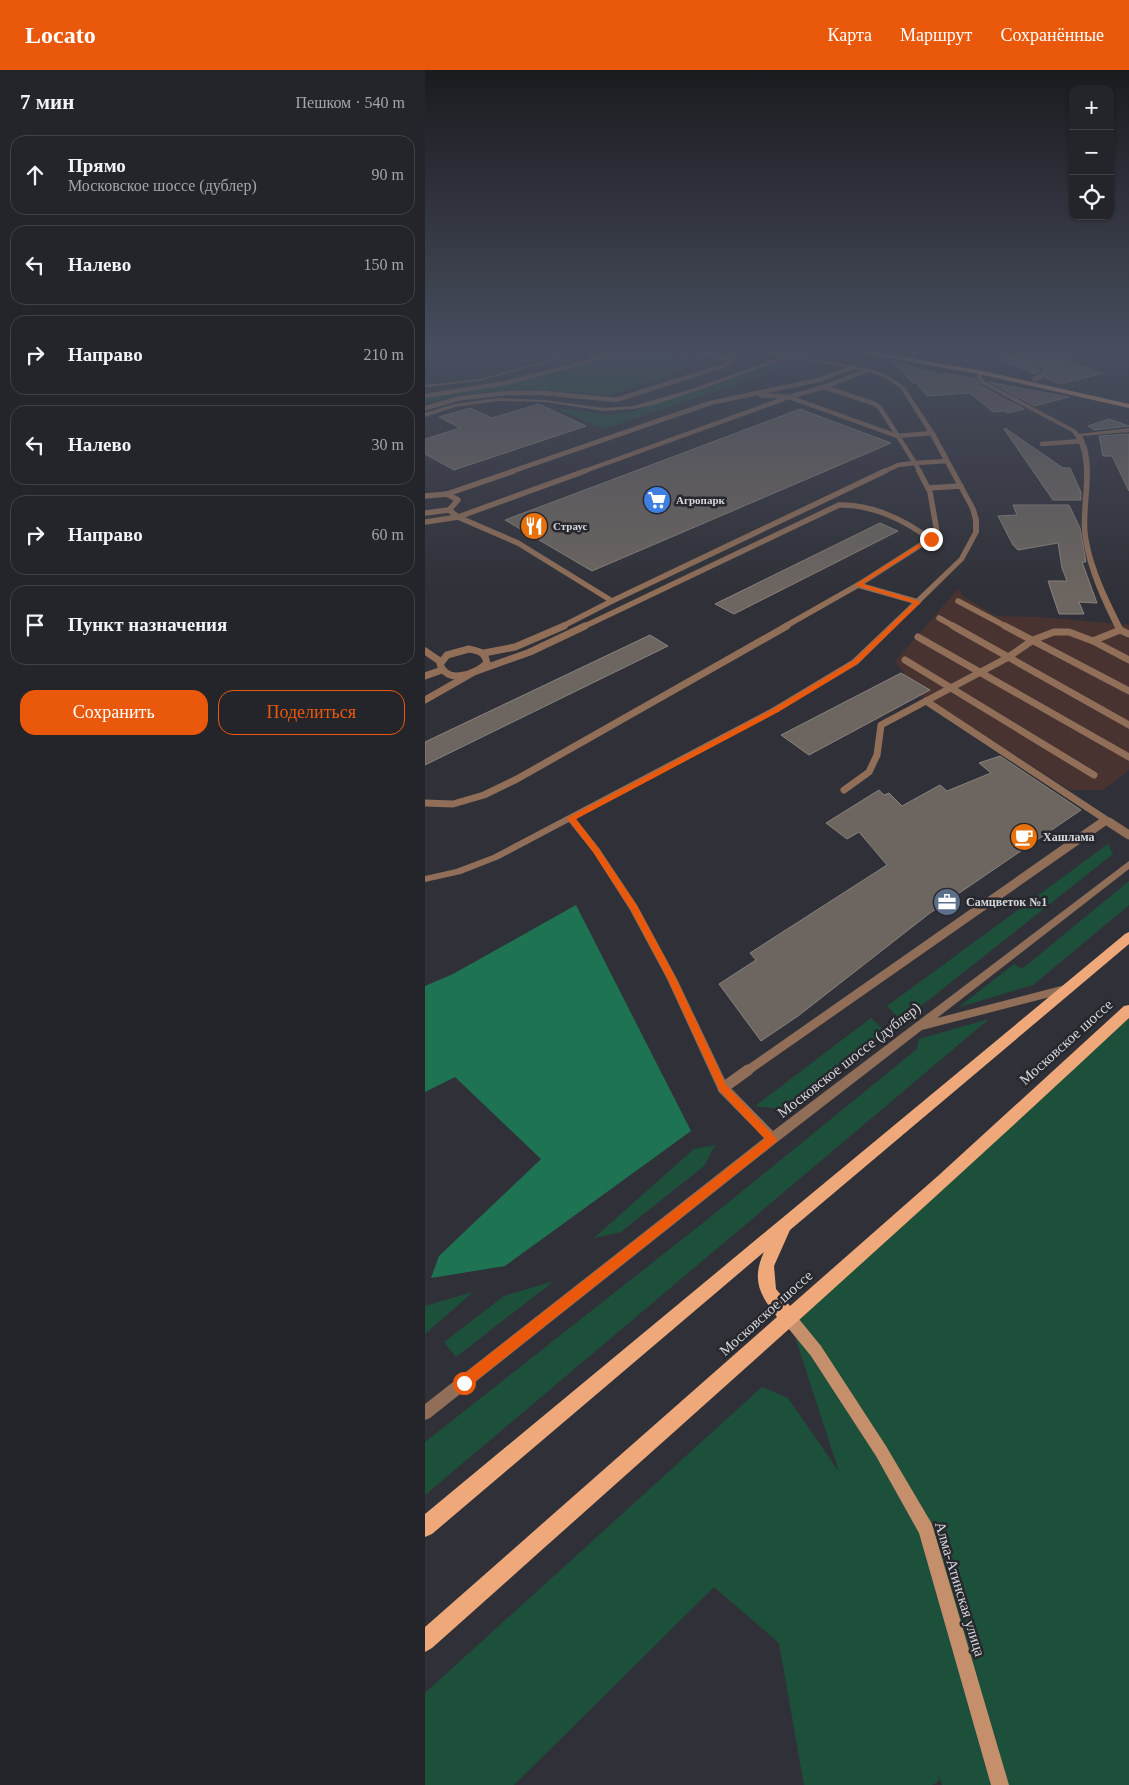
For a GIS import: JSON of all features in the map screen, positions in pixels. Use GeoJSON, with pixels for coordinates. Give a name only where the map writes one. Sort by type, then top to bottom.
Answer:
{"type":"FeatureCollection","features":[{"type":"Feature","properties":{"kind":"main road"},"geometry":{"type":"LineString","coordinates":[[425,1527],[1129,937]]}},
{"type":"Feature","properties":{"kind":"main road","name":"Московское шоссе"},"geometry":{"type":"LineString","coordinates":[[425,1641],[944,1180],[1129,1010]]}},
{"type":"Feature","properties":{"kind":"main road"},"geometry":{"type":"LineString","coordinates":[[783,1227],[766,1266],[769,1292],[789,1318]]}},
{"type":"Feature","properties":{"kind":"main road","name":"Алма-Атинская улица"},"geometry":{"type":"LineString","coordinates":[[789,1318],[816,1351],[881,1451],[926,1530],[1000,1785]]}},
{"type":"Feature","properties":{"kind":"street"},"geometry":{"type":"LineString","coordinates":[[425,880],[458,872],[496,857],[775,710],[855,662],[962,559],[972,542],[976,520],[973,509],[930,430]]}},
{"type":"Feature","properties":{"kind":"street"},"geometry":{"type":"LineString","coordinates":[[1067,430],[1081,438],[1129,430]]}},
{"type":"Feature","properties":{"kind":"street"},"geometry":{"type":"LineString","coordinates":[[1081,438],[1088,477],[1084,524],[1089,557],[1100,590],[1120,630]]}},
{"type":"Feature","properties":{"kind":"street"},"geometry":{"type":"LineString","coordinates":[[571,818],[634,908],[672,979],[723,1088],[772,1139]]}},
{"type":"Feature","properties":{"kind":"street","name":"Московское шоссе (дублер)"},"geometry":{"type":"LineString","coordinates":[[425,1413],[772,1139],[1129,864]]}},
{"type":"Feature","properties":{"kind":"street"},"geometry":{"type":"LineString","coordinates":[[917,1028],[1071,987]]}},
{"type":"Feature","properties":{"kind":"lane"},"geometry":{"type":"LineString","coordinates":[[425,496],[447,494],[634,430]]}},
{"type":"Feature","properties":{"kind":"lane"},"geometry":{"type":"LineString","coordinates":[[425,522],[458,517],[700,430]]}},
{"type":"Feature","properties":{"kind":"lane"},"geometry":{"type":"LineString","coordinates":[[880,430],[897,436],[932,433]]}},
{"type":"Feature","properties":{"kind":"lane"},"geometry":{"type":"LineString","coordinates":[[425,803],[453,804],[483,796],[517,779],[858,585],[931,539],[937,532],[928,488],[915,463],[893,430]]}},
{"type":"Feature","properties":{"kind":"lane"},"geometry":{"type":"LineString","coordinates":[[1042,444],[1081,438]]}},
{"type":"Feature","properties":{"kind":"lane"},"geometry":{"type":"LineString","coordinates":[[484,654],[527,642],[898,465],[947,461]]}},
{"type":"Feature","properties":{"kind":"lane"},"geometry":{"type":"LineString","coordinates":[[928,488],[961,486]]}},
{"type":"Feature","properties":{"kind":"lane"},"geometry":{"type":"LineString","coordinates":[[425,513],[435,513],[454,507],[458,500],[447,494]]}},
{"type":"Feature","properties":{"kind":"lane"},"geometry":{"type":"LineString","coordinates":[[425,676],[442,670],[457,675],[474,672],[530,652],[839,504],[863,506],[914,527],[931,539]]}},
{"type":"Feature","properties":{"kind":"lane"},"geometry":{"type":"LineString","coordinates":[[449,510],[458,517],[518,543],[612,601]]}},
{"type":"Feature","properties":{"kind":"lane"},"geometry":{"type":"LineString","coordinates":[[858,585],[918,602]]}},
{"type":"Feature","properties":{"kind":"lane"},"geometry":{"type":"LineString","coordinates":[[958,601],[1129,691]]}},
{"type":"Feature","properties":{"kind":"lane"},"geometry":{"type":"LineString","coordinates":[[939,618],[1129,725]]}},
{"type":"Feature","properties":{"kind":"lane"},"geometry":{"type":"LineString","coordinates":[[1093,641],[1120,630],[1129,634]]}},
{"type":"Feature","properties":{"kind":"lane"},"geometry":{"type":"LineString","coordinates":[[844,790],[869,772],[877,756],[881,725],[1007,658],[1033,640],[1054,632],[1069,632],[1093,641],[1129,660]]}},
{"type":"Feature","properties":{"kind":"lane"},"geometry":{"type":"LineString","coordinates":[[918,637],[1129,757]]}},
{"type":"Feature","properties":{"kind":"lane"},"geometry":{"type":"LineString","coordinates":[[425,700],[474,672],[487,663],[487,659],[484,654],[477,650],[461,650],[447,655],[441,662],[440,668],[442,670]]}},
{"type":"Feature","properties":{"kind":"lane"},"geometry":{"type":"LineString","coordinates":[[425,651],[441,662]]}},
{"type":"Feature","properties":{"kind":"lane"},"geometry":{"type":"LineString","coordinates":[[905,660],[1094,775]]}},
{"type":"Feature","properties":{"kind":"lane"},"geometry":{"type":"LineString","coordinates":[[926,701],[1129,835]]}},
{"type":"Feature","properties":{"kind":"lane"},"geometry":{"type":"LineString","coordinates":[[723,1088],[1105,820]]}},
{"type":"Feature","properties":{"kind":"shaded area"},"geometry":{"type":"Polygon","coordinates":[[[958,589],[963,596],[996,616],[1041,617],[1129,625],[1129,770],[1103,790],[1070,790],[919,694],[895,661],[958,589]]]}},
{"type":"Feature","properties":{"kind":"green space"},"geometry":{"type":"Polygon","coordinates":[[[1108,844],[1113,854],[902,1021],[887,1006],[1108,844]]]}},
{"type":"Feature","properties":{"kind":"green space"},"geometry":{"type":"Polygon","coordinates":[[[1129,881],[1129,905],[1033,985],[959,1007],[1014,964],[1022,969],[1129,881]]]}},
{"type":"Feature","properties":{"kind":"green space"},"geometry":{"type":"Polygon","coordinates":[[[576,905],[691,1131],[505,1266],[431,1278],[439,1256],[541,1159],[455,1077],[425,1092],[425,986],[453,974],[576,905]]]}},
{"type":"Feature","properties":{"kind":"green space"},"geometry":{"type":"Polygon","coordinates":[[[1129,1009],[1129,1785],[942,1785],[938,1774],[939,1781],[932,1785],[804,1785],[779,1643],[714,1587],[514,1785],[425,1785],[425,1693],[762,1387],[788,1398],[839,1472],[789,1318],[1129,1009]]]}},
{"type":"Feature","properties":{"kind":"green space"},"geometry":{"type":"Polygon","coordinates":[[[871,1018],[887,1033],[801,1098],[782,1109],[755,1106],[871,1018]]]}},
{"type":"Feature","properties":{"kind":"green space"},"geometry":{"type":"Polygon","coordinates":[[[989,1019],[425,1495],[425,1442],[713,1215],[917,1049],[919,1039],[989,1019]]]}},
{"type":"Feature","properties":{"kind":"green space"},"geometry":{"type":"Polygon","coordinates":[[[715,1145],[704,1166],[621,1232],[594,1238],[694,1149],[715,1145]]]}},
{"type":"Feature","properties":{"kind":"green space"},"geometry":{"type":"Polygon","coordinates":[[[554,1281],[456,1357],[444,1342],[504,1296],[554,1281]]]}},
{"type":"Feature","properties":{"kind":"green space"},"geometry":{"type":"Polygon","coordinates":[[[473,1292],[425,1334],[425,1306],[473,1292]]]}},
{"type":"Feature","properties":{"kind":"building"},"geometry":{"type":"Polygon","coordinates":[[[454,430],[574,430],[454,470],[425,454],[425,439],[454,430]]]}},
{"type":"Feature","properties":{"kind":"building","name":"Агропарк"},"geometry":{"type":"Polygon","coordinates":[[[744,430],[856,430],[891,443],[592,571],[505,520],[744,430]]]}},
{"type":"Feature","properties":{"kind":"building"},"geometry":{"type":"Polygon","coordinates":[[[1005,430],[1008,430],[1063,468],[1070,468],[1081,492],[1081,500],[1053,500],[1005,430]]]}},
{"type":"Feature","properties":{"kind":"building"},"geometry":{"type":"Polygon","coordinates":[[[1129,434],[1129,491],[1112,456],[1103,456],[1099,436],[1129,434]]]}},
{"type":"Feature","properties":{"kind":"building"},"geometry":{"type":"Polygon","coordinates":[[[1013,505],[1069,505],[1080,528],[1086,562],[1082,562],[1097,603],[1079,602],[1084,614],[1059,614],[1048,581],[1067,581],[1062,568],[1058,543],[1018,550],[1013,545],[998,516],[1017,515],[1013,505]]]}},
{"type":"Feature","properties":{"kind":"building"},"geometry":{"type":"Polygon","coordinates":[[[880,523],[898,531],[734,614],[715,604],[880,523]]]}},
{"type":"Feature","properties":{"kind":"building"},"geometry":{"type":"Polygon","coordinates":[[[650,635],[668,646],[425,765],[425,742],[650,635]]]}},
{"type":"Feature","properties":{"kind":"building"},"geometry":{"type":"Polygon","coordinates":[[[901,673],[930,690],[809,755],[781,735],[901,673]]]}},
{"type":"Feature","properties":{"kind":"building"},"geometry":{"type":"Polygon","coordinates":[[[1000,756],[1081,810],[930,913],[798,1016],[761,1041],[719,984],[756,960],[750,953],[887,865],[859,832],[847,839],[826,823],[879,790],[884,795],[889,793],[902,806],[940,785],[947,791],[991,773],[979,763],[1000,756]]]}},
{"type":"Feature","properties":{"kind":"place","name":"Агропарк"},"geometry":{"type":"Point","coordinates":[657,500]}},
{"type":"Feature","properties":{"kind":"place","name":"Страус"},"geometry":{"type":"Point","coordinates":[534,526]}},
{"type":"Feature","properties":{"kind":"place","name":"Хашлама"},"geometry":{"type":"Point","coordinates":[1024,837]}},
{"type":"Feature","properties":{"kind":"place","name":"Самцветок №1"},"geometry":{"type":"Point","coordinates":[947,902]}},
{"type":"Feature","properties":{"kind":"route"},"geometry":{"type":"LineString","coordinates":[[464,1383],[772,1139],[723,1088],[672,979],[634,908],[571,818],[775,710],[855,662],[918,602],[858,585],[931,539]]}}]}
